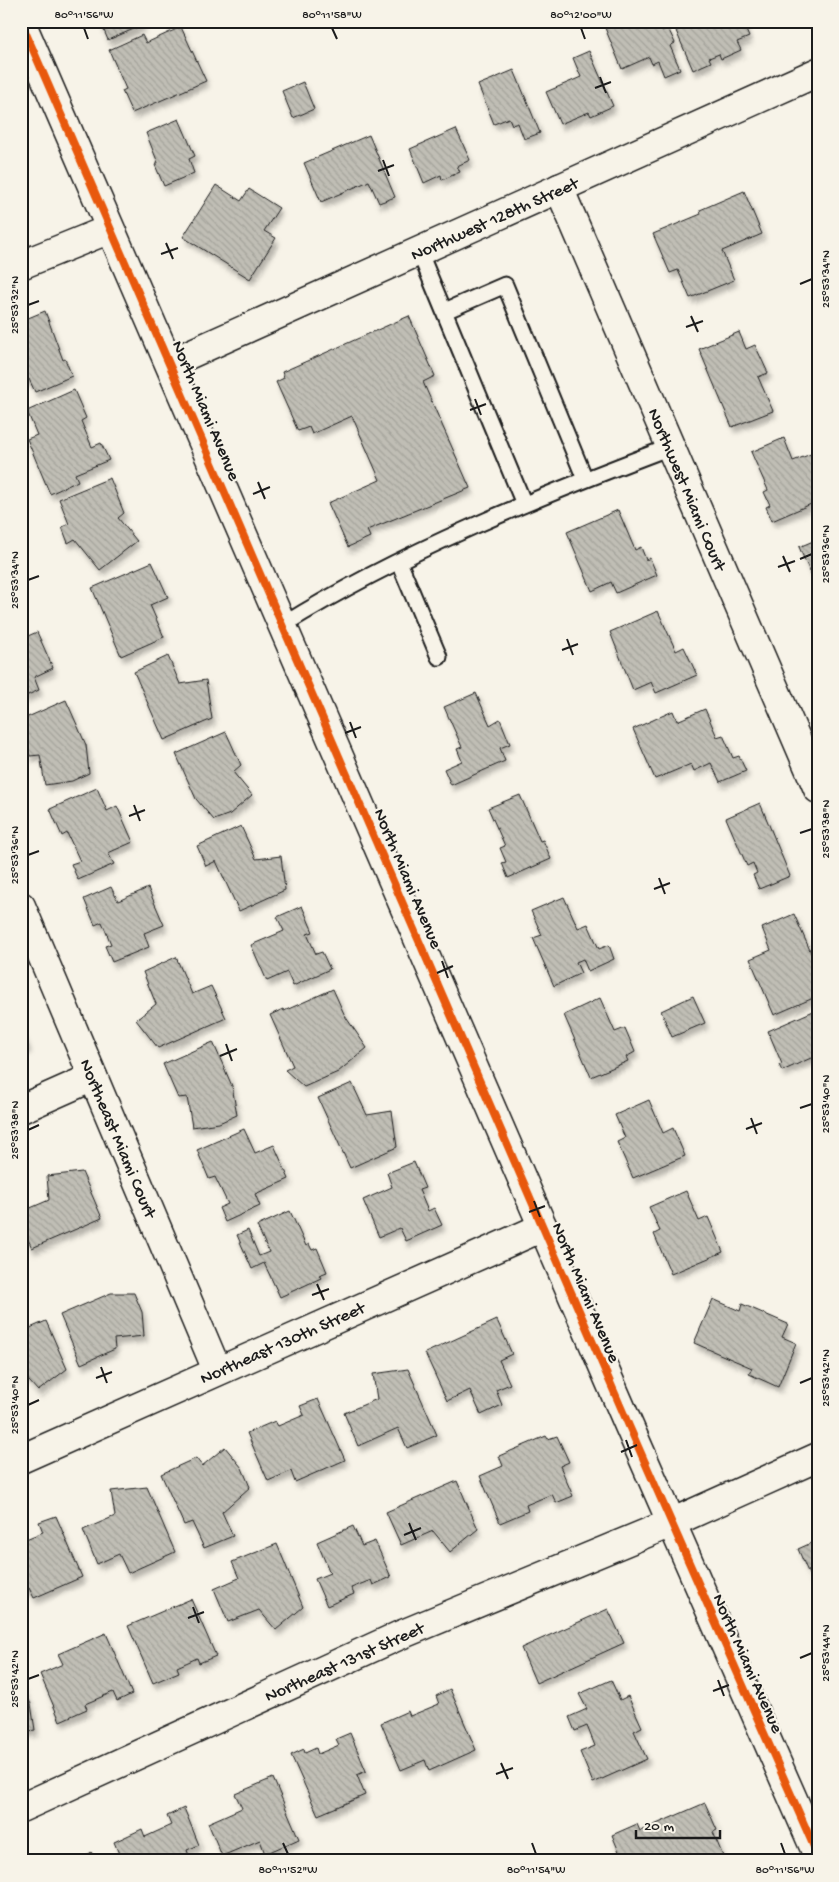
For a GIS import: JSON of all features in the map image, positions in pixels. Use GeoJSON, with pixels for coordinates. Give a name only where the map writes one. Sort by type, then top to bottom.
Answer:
{"type":"FeatureCollection","features":[{"type":"Feature","properties":{"kind":"street","name":"North Miami Avenue"},"geometry":{"type":"LineString","coordinates":[[21,22],[110,229],[170,362],[671,1523],[818,1856]]}},
{"type":"Feature","properties":{"kind":"street","name":"Northwest 128th Street"},"geometry":{"type":"LineString","coordinates":[[170,362],[818,72]]}},
{"type":"Feature","properties":{"kind":"street","name":"Northwest Miami Court"},"geometry":{"type":"LineString","coordinates":[[559,188],[818,789]]}},
{"type":"Feature","properties":{"kind":"street"},"geometry":{"type":"LineString","coordinates":[[21,265],[110,229]]}},
{"type":"Feature","properties":{"kind":"street","name":"Northeast Miami Court"},"geometry":{"type":"LineString","coordinates":[[21,906],[218,1370]]}},
{"type":"Feature","properties":{"kind":"street"},"geometry":{"type":"LineString","coordinates":[[21,1109],[93,1077]]}},
{"type":"Feature","properties":{"kind":"street","name":"Northeast 130th Street"},"geometry":{"type":"LineString","coordinates":[[21,1459],[543,1227]]}},
{"type":"Feature","properties":{"kind":"street","name":"Northeast 131st Street"},"geometry":{"type":"LineString","coordinates":[[21,1808],[398,1636],[671,1523],[818,1457]]}},
{"type":"Feature","properties":{"kind":"lane"},"geometry":{"type":"LineString","coordinates":[[419,251],[524,504]]}},
{"type":"Feature","properties":{"kind":"lane"},"geometry":{"type":"LineString","coordinates":[[445,312],[505,285],[585,479]]}},
{"type":"Feature","properties":{"kind":"lane"},"geometry":{"type":"LineString","coordinates":[[283,625],[326,598],[524,504],[670,447]]}},
{"type":"Feature","properties":{"kind":"lane"},"geometry":{"type":"LineString","coordinates":[[400,562],[438,657]]}},
{"type":"Feature","properties":{"kind":"building"},"geometry":{"type":"Polygon","coordinates":[[[100,21],[141,21],[143,25],[108,40],[100,21]]]}},
{"type":"Feature","properties":{"kind":"building"},"geometry":{"type":"Polygon","coordinates":[[[622,21],[657,21],[662,31],[668,28],[675,43],[670,46],[680,69],[664,76],[658,61],[652,64],[649,57],[622,69],[605,28],[622,21]]]}},
{"type":"Feature","properties":{"kind":"building"},"geometry":{"type":"Polygon","coordinates":[[[698,21],[742,21],[749,37],[737,42],[741,50],[721,59],[719,54],[709,58],[711,62],[693,70],[676,31],[698,21]]]}},
{"type":"Feature","properties":{"kind":"building"},"geometry":{"type":"Polygon","coordinates":[[[181,27],[206,81],[132,113],[122,91],[126,89],[109,50],[142,35],[146,43],[181,27]]]}},
{"type":"Feature","properties":{"kind":"building"},"geometry":{"type":"Polygon","coordinates":[[[589,51],[613,106],[591,116],[589,112],[560,124],[546,92],[581,77],[573,58],[589,51]]]}},
{"type":"Feature","properties":{"kind":"building"},"geometry":{"type":"Polygon","coordinates":[[[514,70],[540,133],[524,139],[518,123],[512,125],[509,118],[494,124],[478,85],[514,70]]]}},
{"type":"Feature","properties":{"kind":"building"},"geometry":{"type":"Polygon","coordinates":[[[303,82],[314,109],[293,118],[282,91],[303,82]]]}},
{"type":"Feature","properties":{"kind":"building"},"geometry":{"type":"Polygon","coordinates":[[[179,119],[195,156],[189,159],[194,173],[164,186],[155,165],[158,163],[146,133],[179,119]]]}},
{"type":"Feature","properties":{"kind":"building"},"geometry":{"type":"Polygon","coordinates":[[[456,129],[470,160],[457,166],[460,172],[442,180],[441,175],[424,183],[410,149],[456,129]]]}},
{"type":"Feature","properties":{"kind":"building"},"geometry":{"type":"Polygon","coordinates":[[[369,135],[395,197],[379,203],[369,181],[321,202],[304,163],[369,135]]]}},
{"type":"Feature","properties":{"kind":"building"},"geometry":{"type":"Polygon","coordinates":[[[216,185],[241,201],[249,189],[279,208],[264,231],[276,238],[250,279],[183,237],[216,185]]]}},
{"type":"Feature","properties":{"kind":"building"},"geometry":{"type":"Polygon","coordinates":[[[744,191],[762,234],[722,251],[734,280],[690,298],[678,270],[670,273],[653,234],[701,214],[700,210],[744,191]]]}},
{"type":"Feature","properties":{"kind":"building"},"geometry":{"type":"Polygon","coordinates":[[[45,311],[63,360],[65,359],[72,376],[35,392],[29,379],[21,382],[23,340],[21,321],[45,311]]]}},
{"type":"Feature","properties":{"kind":"building"},"geometry":{"type":"Polygon","coordinates":[[[409,316],[435,376],[423,382],[470,488],[367,530],[370,537],[348,547],[328,503],[380,480],[352,416],[312,434],[309,427],[298,431],[276,382],[284,378],[282,372],[409,316]]]}},
{"type":"Feature","properties":{"kind":"building"},"geometry":{"type":"Polygon","coordinates":[[[739,332],[746,349],[755,345],[768,373],[758,377],[773,411],[732,427],[699,349],[739,332]]]}},
{"type":"Feature","properties":{"kind":"building"},"geometry":{"type":"Polygon","coordinates":[[[74,390],[86,418],[81,421],[92,447],[101,443],[109,460],[75,474],[78,481],[50,494],[27,439],[37,435],[27,411],[74,390]]]}},
{"type":"Feature","properties":{"kind":"building"},"geometry":{"type":"Polygon","coordinates":[[[784,438],[793,461],[811,454],[818,469],[818,480],[814,482],[818,491],[818,501],[772,521],[766,507],[770,505],[764,492],[768,490],[751,452],[784,438]]]}},
{"type":"Feature","properties":{"kind":"building"},"geometry":{"type":"Polygon","coordinates":[[[110,478],[124,513],[118,518],[137,541],[100,570],[75,539],[68,543],[62,527],[69,524],[59,499],[110,478]]]}},
{"type":"Feature","properties":{"kind":"building"},"geometry":{"type":"Polygon","coordinates":[[[618,510],[635,550],[641,547],[646,560],[650,558],[657,575],[616,593],[611,582],[592,591],[567,532],[618,510]]]}},
{"type":"Feature","properties":{"kind":"building"},"geometry":{"type":"Polygon","coordinates":[[[818,539],[818,603],[812,590],[817,588],[799,547],[818,539]]]}},
{"type":"Feature","properties":{"kind":"building"},"geometry":{"type":"Polygon","coordinates":[[[152,562],[168,597],[150,605],[164,637],[121,656],[92,588],[152,562]]]}},
{"type":"Feature","properties":{"kind":"building"},"geometry":{"type":"Polygon","coordinates":[[[658,611],[676,651],[684,647],[697,675],[656,693],[651,682],[633,690],[610,632],[658,611]]]}},
{"type":"Feature","properties":{"kind":"building"},"geometry":{"type":"Polygon","coordinates":[[[37,632],[53,668],[34,677],[39,690],[21,698],[21,639],[37,632]]]}},
{"type":"Feature","properties":{"kind":"building"},"geometry":{"type":"Polygon","coordinates":[[[168,656],[180,684],[206,680],[212,719],[164,740],[134,672],[168,656]]]}},
{"type":"Feature","properties":{"kind":"building"},"geometry":{"type":"Polygon","coordinates":[[[476,693],[490,725],[500,719],[510,744],[500,748],[505,761],[451,785],[444,769],[462,761],[457,749],[462,747],[444,707],[476,693]]]}},
{"type":"Feature","properties":{"kind":"building"},"geometry":{"type":"Polygon","coordinates":[[[66,700],[86,745],[89,773],[72,781],[45,785],[40,755],[30,756],[21,736],[21,720],[66,700]]]}},
{"type":"Feature","properties":{"kind":"building"},"geometry":{"type":"Polygon","coordinates":[[[705,709],[717,737],[723,735],[733,758],[739,756],[746,771],[720,782],[711,763],[694,771],[691,764],[655,779],[633,729],[673,711],[677,721],[705,709]]]}},
{"type":"Feature","properties":{"kind":"building"},"geometry":{"type":"Polygon","coordinates":[[[226,732],[241,765],[233,772],[252,795],[230,814],[214,820],[196,799],[176,754],[226,732]]]}},
{"type":"Feature","properties":{"kind":"building"},"geometry":{"type":"Polygon","coordinates":[[[97,788],[107,811],[117,806],[133,842],[108,853],[114,864],[78,880],[71,864],[80,861],[67,833],[62,836],[50,809],[97,788]]]}},
{"type":"Feature","properties":{"kind":"building"},"geometry":{"type":"Polygon","coordinates":[[[520,795],[540,841],[543,840],[551,859],[508,878],[502,863],[506,862],[500,848],[505,846],[488,808],[520,795]]]}},
{"type":"Feature","properties":{"kind":"building"},"geometry":{"type":"Polygon","coordinates":[[[760,803],[790,876],[759,889],[753,875],[757,873],[753,863],[747,866],[726,818],[760,803]]]}},
{"type":"Feature","properties":{"kind":"building"},"geometry":{"type":"Polygon","coordinates":[[[241,826],[256,859],[281,856],[285,890],[239,911],[216,861],[206,866],[197,846],[241,826]]]}},
{"type":"Feature","properties":{"kind":"building"},"geometry":{"type":"Polygon","coordinates":[[[111,887],[118,901],[148,888],[164,925],[144,933],[149,947],[112,962],[105,946],[111,944],[102,922],[95,925],[84,899],[111,887]]]}},
{"type":"Feature","properties":{"kind":"building"},"geometry":{"type":"Polygon","coordinates":[[[564,897],[578,928],[588,924],[599,949],[609,945],[614,959],[588,971],[583,959],[576,962],[581,973],[554,986],[533,938],[542,935],[531,911],[564,897]]]}},
{"type":"Feature","properties":{"kind":"building"},"geometry":{"type":"Polygon","coordinates":[[[302,906],[313,932],[307,934],[316,954],[322,952],[330,969],[293,986],[287,972],[267,981],[251,945],[284,931],[277,917],[302,906]]]}},
{"type":"Feature","properties":{"kind":"building"},"geometry":{"type":"Polygon","coordinates":[[[794,914],[816,964],[818,963],[818,996],[774,1015],[750,959],[771,950],[762,928],[794,914]]]}},
{"type":"Feature","properties":{"kind":"building"},"geometry":{"type":"Polygon","coordinates":[[[176,957],[192,994],[211,986],[226,1018],[158,1048],[136,1020],[156,1004],[143,972],[176,957]]]}},
{"type":"Feature","properties":{"kind":"building"},"geometry":{"type":"Polygon","coordinates":[[[333,989],[345,1016],[367,1048],[338,1072],[304,1087],[285,1070],[293,1066],[270,1015],[283,1009],[284,1011],[333,989]]]}},
{"type":"Feature","properties":{"kind":"building"},"geometry":{"type":"Polygon","coordinates":[[[693,996],[705,1023],[672,1037],[661,1011],[693,996]]]}},
{"type":"Feature","properties":{"kind":"building"},"geometry":{"type":"Polygon","coordinates":[[[600,998],[615,1032],[625,1028],[635,1052],[626,1057],[628,1061],[591,1077],[564,1015],[600,998]]]}},
{"type":"Feature","properties":{"kind":"building"},"geometry":{"type":"Polygon","coordinates":[[[818,1009],[818,1059],[813,1061],[811,1058],[782,1071],[779,1065],[782,1064],[768,1031],[818,1009]]]}},
{"type":"Feature","properties":{"kind":"building"},"geometry":{"type":"Polygon","coordinates":[[[21,1031],[28,1047],[21,1049],[21,1031]]]}},
{"type":"Feature","properties":{"kind":"building"},"geometry":{"type":"Polygon","coordinates":[[[213,1042],[232,1086],[237,1115],[219,1123],[192,1127],[187,1097],[178,1098],[163,1064],[213,1042]]]}},
{"type":"Feature","properties":{"kind":"building"},"geometry":{"type":"Polygon","coordinates":[[[352,1083],[367,1115],[392,1111],[397,1147],[350,1168],[318,1098],[352,1083]]]}},
{"type":"Feature","properties":{"kind":"building"},"geometry":{"type":"Polygon","coordinates":[[[649,1100],[663,1133],[673,1128],[685,1156],[633,1178],[617,1142],[625,1138],[615,1115],[649,1100]]]}},
{"type":"Feature","properties":{"kind":"building"},"geometry":{"type":"Polygon","coordinates":[[[244,1129],[255,1153],[274,1145],[289,1179],[255,1194],[260,1206],[225,1222],[219,1208],[228,1204],[215,1177],[209,1179],[197,1150],[244,1129]]]}},
{"type":"Feature","properties":{"kind":"building"},"geometry":{"type":"Polygon","coordinates":[[[414,1162],[425,1188],[419,1190],[428,1211],[434,1208],[442,1225],[406,1241],[400,1228],[379,1237],[363,1200],[392,1187],[387,1173],[414,1162]]]}},
{"type":"Feature","properties":{"kind":"building"},"geometry":{"type":"Polygon","coordinates":[[[82,1172],[102,1218],[32,1248],[21,1224],[21,1212],[49,1200],[47,1176],[82,1172]]]}},
{"type":"Feature","properties":{"kind":"building"},"geometry":{"type":"Polygon","coordinates":[[[686,1191],[699,1221],[708,1217],[723,1252],[671,1274],[654,1234],[660,1231],[649,1207],[686,1191]]]}},
{"type":"Feature","properties":{"kind":"building"},"geometry":{"type":"Polygon","coordinates":[[[290,1211],[306,1246],[309,1244],[312,1250],[317,1248],[327,1272],[319,1275],[321,1278],[280,1297],[264,1263],[252,1269],[237,1235],[248,1230],[259,1256],[269,1252],[257,1226],[290,1211]]]}},
{"type":"Feature","properties":{"kind":"building"},"geometry":{"type":"Polygon","coordinates":[[[111,1293],[134,1293],[142,1312],[144,1336],[114,1339],[115,1349],[81,1364],[60,1315],[111,1293]]]}},
{"type":"Feature","properties":{"kind":"building"},"geometry":{"type":"Polygon","coordinates":[[[713,1299],[740,1311],[742,1304],[788,1324],[782,1337],[796,1343],[778,1387],[749,1374],[752,1368],[694,1343],[713,1299]]]}},
{"type":"Feature","properties":{"kind":"building"},"geometry":{"type":"Polygon","coordinates":[[[497,1320],[512,1354],[499,1360],[510,1384],[496,1390],[502,1405],[481,1415],[470,1390],[447,1401],[425,1353],[497,1320]]]}},
{"type":"Feature","properties":{"kind":"building"},"geometry":{"type":"Polygon","coordinates":[[[46,1321],[67,1369],[38,1391],[21,1372],[21,1332],[46,1321]]]}},
{"type":"Feature","properties":{"kind":"building"},"geometry":{"type":"Polygon","coordinates":[[[408,1369],[437,1435],[407,1448],[398,1428],[358,1446],[344,1413],[377,1399],[373,1374],[408,1369]]]}},
{"type":"Feature","properties":{"kind":"building"},"geometry":{"type":"Polygon","coordinates":[[[318,1399],[345,1460],[295,1482],[291,1471],[268,1481],[247,1433],[275,1421],[278,1426],[304,1415],[300,1406],[318,1399]]]}},
{"type":"Feature","properties":{"kind":"building"},"geometry":{"type":"Polygon","coordinates":[[[546,1436],[548,1439],[557,1436],[569,1462],[560,1466],[573,1496],[556,1503],[552,1494],[526,1505],[528,1511],[500,1523],[480,1476],[503,1466],[499,1456],[546,1436]]]}},
{"type":"Feature","properties":{"kind":"building"},"geometry":{"type":"Polygon","coordinates":[[[225,1447],[242,1468],[250,1487],[222,1512],[233,1536],[204,1548],[192,1522],[184,1525],[161,1474],[196,1458],[202,1466],[225,1447]]]}},
{"type":"Feature","properties":{"kind":"building"},"geometry":{"type":"Polygon","coordinates":[[[457,1481],[478,1529],[450,1552],[433,1531],[401,1545],[386,1512],[457,1481]]]}},
{"type":"Feature","properties":{"kind":"building"},"geometry":{"type":"Polygon","coordinates":[[[147,1487],[175,1552],[128,1573],[119,1554],[97,1564],[83,1530],[115,1516],[111,1491],[147,1487]]]}},
{"type":"Feature","properties":{"kind":"building"},"geometry":{"type":"Polygon","coordinates":[[[56,1516],[82,1577],[34,1598],[29,1588],[21,1591],[21,1541],[43,1532],[39,1522],[56,1516]]]}},
{"type":"Feature","properties":{"kind":"building"},"geometry":{"type":"Polygon","coordinates":[[[353,1526],[362,1546],[375,1541],[391,1577],[373,1585],[371,1580],[351,1588],[354,1594],[327,1606],[315,1579],[330,1573],[317,1542],[353,1526]]]}},
{"type":"Feature","properties":{"kind":"building"},"geometry":{"type":"Polygon","coordinates":[[[818,1540],[818,1584],[814,1586],[798,1549],[818,1540]]]}},
{"type":"Feature","properties":{"kind":"building"},"geometry":{"type":"Polygon","coordinates":[[[277,1544],[303,1607],[276,1630],[259,1610],[228,1622],[214,1589],[239,1578],[232,1562],[277,1544]]]}},
{"type":"Feature","properties":{"kind":"building"},"geometry":{"type":"Polygon","coordinates":[[[191,1599],[216,1656],[199,1663],[197,1658],[177,1667],[179,1672],[153,1683],[128,1626],[191,1599]]]}},
{"type":"Feature","properties":{"kind":"building"},"geometry":{"type":"Polygon","coordinates":[[[608,1609],[624,1643],[536,1683],[521,1648],[608,1609]]]}},
{"type":"Feature","properties":{"kind":"building"},"geometry":{"type":"Polygon","coordinates":[[[106,1633],[132,1694],[117,1701],[113,1692],[85,1704],[87,1709],[60,1721],[40,1674],[63,1664],[58,1654],[106,1633]]]}},
{"type":"Feature","properties":{"kind":"building"},"geometry":{"type":"Polygon","coordinates":[[[611,1680],[620,1700],[628,1696],[642,1727],[634,1731],[647,1759],[593,1783],[580,1752],[595,1746],[587,1726],[575,1731],[569,1717],[587,1709],[579,1694],[611,1680]]]}},
{"type":"Feature","properties":{"kind":"building"},"geometry":{"type":"Polygon","coordinates":[[[21,1685],[31,1704],[35,1730],[21,1732],[21,1685]]]}},
{"type":"Feature","properties":{"kind":"building"},"geometry":{"type":"Polygon","coordinates":[[[450,1689],[476,1750],[429,1771],[425,1760],[401,1770],[381,1723],[408,1711],[410,1716],[439,1704],[436,1696],[450,1689]]]}},
{"type":"Feature","properties":{"kind":"building"},"geometry":{"type":"Polygon","coordinates":[[[350,1733],[366,1771],[357,1775],[365,1795],[318,1815],[291,1755],[304,1749],[305,1753],[316,1748],[318,1754],[339,1745],[336,1739],[350,1733]]]}},
{"type":"Feature","properties":{"kind":"building"},"geometry":{"type":"Polygon","coordinates":[[[273,1778],[299,1839],[265,1854],[260,1840],[222,1856],[208,1823],[242,1808],[235,1794],[273,1778]]]}},
{"type":"Feature","properties":{"kind":"building"},"geometry":{"type":"Polygon","coordinates":[[[705,1803],[717,1830],[713,1832],[725,1861],[623,1861],[612,1835],[637,1824],[640,1831],[705,1803]]]}},
{"type":"Feature","properties":{"kind":"building"},"geometry":{"type":"Polygon","coordinates":[[[184,1808],[199,1845],[187,1850],[190,1859],[198,1855],[200,1861],[122,1861],[114,1842],[142,1829],[145,1837],[171,1825],[167,1816],[184,1808]]]}},
{"type":"Feature","properties":{"kind":"building"},"geometry":{"type":"Polygon","coordinates":[[[91,1852],[99,1861],[81,1861],[91,1852]]]}},
{"type":"Feature","properties":{"kind":"cycle path"},"geometry":{"type":"LineString","coordinates":[[21,22],[629,1426],[818,1856]]}}]}
